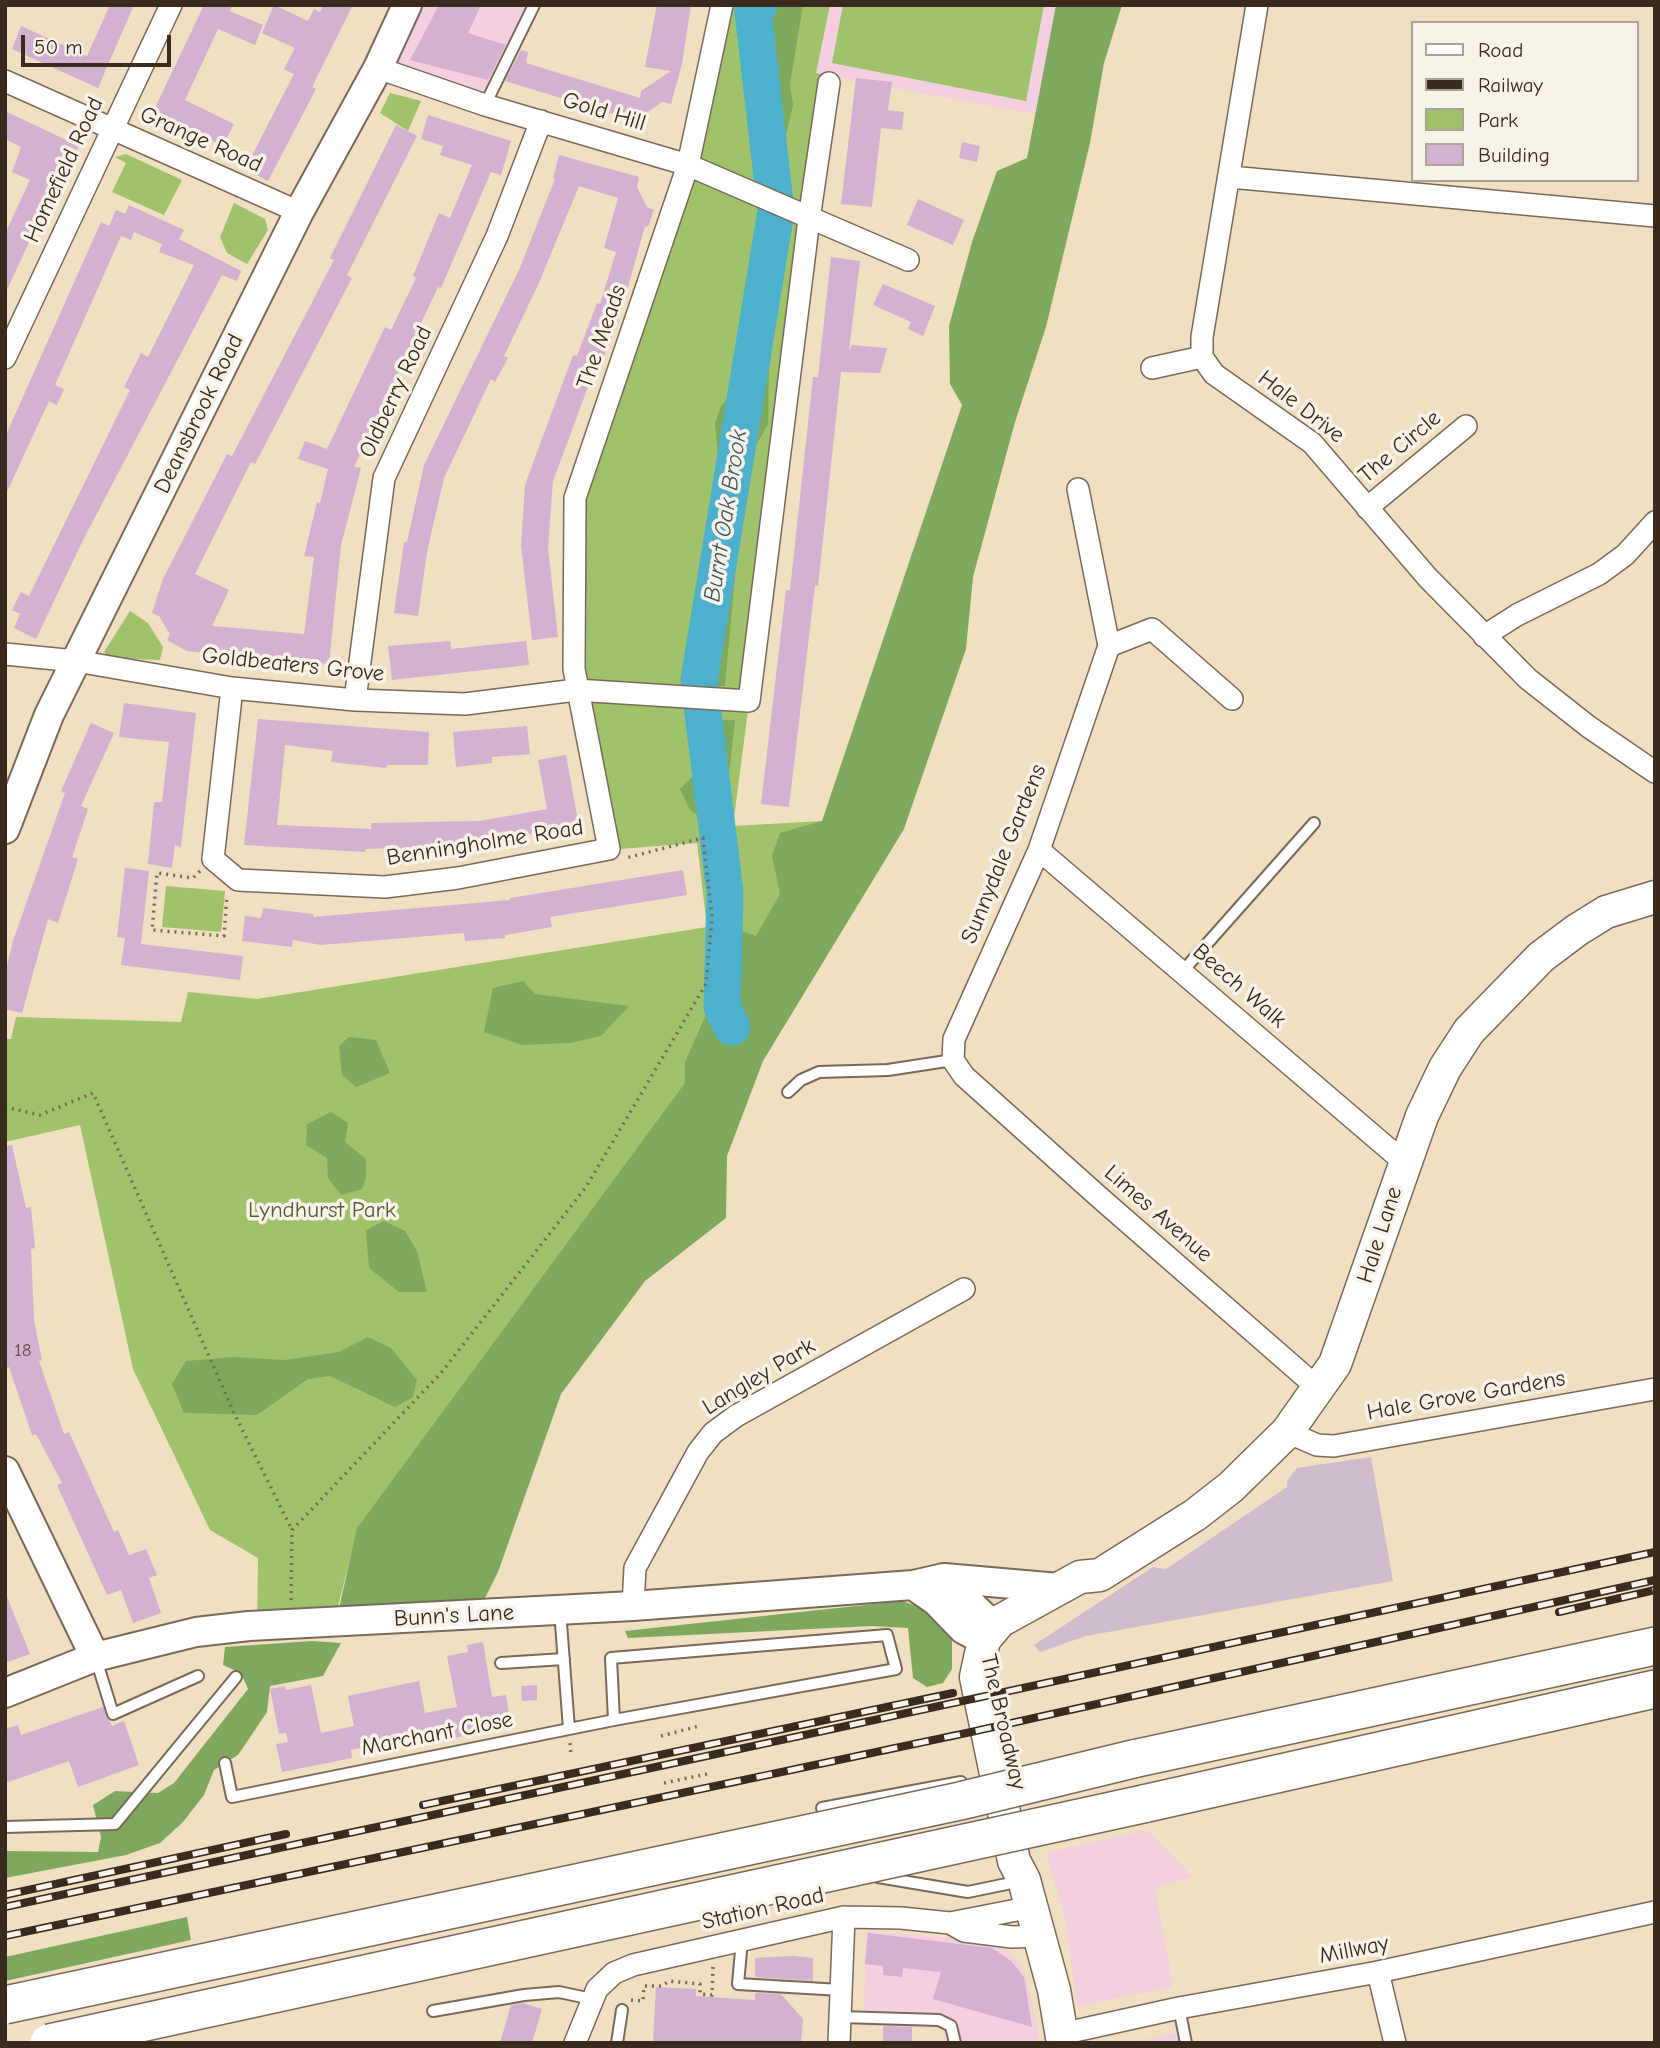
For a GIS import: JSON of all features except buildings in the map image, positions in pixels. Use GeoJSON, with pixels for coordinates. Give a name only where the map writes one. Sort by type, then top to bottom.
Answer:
{"type":"FeatureCollection","features":[{"type":"Feature","properties":{"kind":"highway"},"geometry":{"type":"LineString","coordinates":[[5,2005],[946,1804],[1133,1759],[1655,1646]]}},
{"type":"Feature","properties":{"kind":"highway"},"geometry":{"type":"LineString","coordinates":[[49,2043],[1655,1689]]}},
{"type":"Feature","properties":{"kind":"main road","name":"Hale Lane"},"geometry":{"type":"LineString","coordinates":[[984,1640],[1012,1637],[1088,1593],[1100,1575],[1195,1515],[1231,1487],[1287,1432],[1335,1364],[1356,1310],[1404,1162],[1445,1068],[1469,1031],[1541,957],[1577,930],[1606,912],[1655,897]]}},
{"type":"Feature","properties":{"kind":"main road","name":"Hale Lane"},"geometry":{"type":"LineString","coordinates":[[984,1640],[1000,1621],[1080,1577],[1100,1575]]}},
{"type":"Feature","properties":{"kind":"main road","name":"The Broadway"},"geometry":{"type":"LineString","coordinates":[[984,1640],[976,1677],[985,1776],[1003,1808],[1014,1861],[1032,1908],[1054,1990],[1062,2038]]}},
{"type":"Feature","properties":{"kind":"main road","name":"The Broadway"},"geometry":{"type":"LineString","coordinates":[[984,1640],[997,1674],[1031,1857],[1032,1908]]}},
{"type":"Feature","properties":{"kind":"street","name":"Homefield Road"},"geometry":{"type":"LineString","coordinates":[[5,358],[171,5]]}},
{"type":"Feature","properties":{"kind":"street","name":"Deansbrook Road"},"geometry":{"type":"LineString","coordinates":[[5,829],[37,741],[299,212],[378,68],[407,5]]}},
{"type":"Feature","properties":{"kind":"street","name":"The Meads"},"geometry":{"type":"LineString","coordinates":[[609,849],[576,690],[575,498],[688,165],[722,5]]}},
{"type":"Feature","properties":{"kind":"street"},"geometry":{"type":"LineString","coordinates":[[1152,368],[1202,357],[1202,337],[1257,5]]}},
{"type":"Feature","properties":{"kind":"street","name":"Gold Hill"},"geometry":{"type":"LineString","coordinates":[[378,68],[485,105],[688,165],[809,219]]}},
{"type":"Feature","properties":{"kind":"street","name":"Grange Road"},"geometry":{"type":"LineString","coordinates":[[5,81],[299,212]]}},
{"type":"Feature","properties":{"kind":"street"},"geometry":{"type":"LineString","coordinates":[[576,690],[748,701],[809,219],[830,83]]}},
{"type":"Feature","properties":{"kind":"street","name":"Oldberry Road"},"geometry":{"type":"LineString","coordinates":[[355,700],[384,478],[498,236],[541,121]]}},
{"type":"Feature","properties":{"kind":"street"},"geometry":{"type":"LineString","coordinates":[[1230,177],[1655,216]]}},
{"type":"Feature","properties":{"kind":"street"},"geometry":{"type":"LineString","coordinates":[[809,219],[908,260]]}},
{"type":"Feature","properties":{"kind":"street","name":"Hale Drive"},"geometry":{"type":"LineString","coordinates":[[1202,357],[1214,374],[1312,443],[1428,578],[1484,636],[1548,695],[1655,772]]}},
{"type":"Feature","properties":{"kind":"street","name":"The Circle"},"geometry":{"type":"LineString","coordinates":[[1367,508],[1466,426]]}},
{"type":"Feature","properties":{"kind":"street"},"geometry":{"type":"LineString","coordinates":[[1079,489],[1109,646],[1152,629],[1232,699]]}},
{"type":"Feature","properties":{"kind":"street"},"geometry":{"type":"LineString","coordinates":[[1484,636],[1517,615],[1599,574],[1625,555],[1655,522]]}},
{"type":"Feature","properties":{"kind":"street","name":"Sunnydale Gardens"},"geometry":{"type":"LineString","coordinates":[[959,1068],[954,1039],[1039,850],[1109,646]]}},
{"type":"Feature","properties":{"kind":"street","name":"Goldbeaters Grove"},"geometry":{"type":"LineString","coordinates":[[5,654],[76,662],[232,688],[355,700],[465,704],[576,690]]}},
{"type":"Feature","properties":{"kind":"street"},"geometry":{"type":"LineString","coordinates":[[221,866],[232,688]]}},
{"type":"Feature","properties":{"kind":"street","name":"Benningholme Road"},"geometry":{"type":"LineString","coordinates":[[221,866],[238,880],[385,887],[458,877],[609,849]]}},
{"type":"Feature","properties":{"kind":"street","name":"Beech Walk"},"geometry":{"type":"LineString","coordinates":[[1039,850],[1404,1162]]}},
{"type":"Feature","properties":{"kind":"street","name":"Limes Avenue"},"geometry":{"type":"LineString","coordinates":[[959,1068],[1319,1389]]}},
{"type":"Feature","properties":{"kind":"street","name":"Langley Park"},"geometry":{"type":"LineString","coordinates":[[633,1606],[635,1568],[698,1452],[713,1433],[748,1410],[964,1289]]}},
{"type":"Feature","properties":{"kind":"street","name":"Hale Grove Gardens"},"geometry":{"type":"LineString","coordinates":[[1287,1432],[1317,1445],[1334,1446],[1655,1389]]}},
{"type":"Feature","properties":{"kind":"street"},"geometry":{"type":"LineString","coordinates":[[5,1471],[95,1657]]}},
{"type":"Feature","properties":{"kind":"street"},"geometry":{"type":"LineString","coordinates":[[944,1578],[983,1616],[984,1640]]}},
{"type":"Feature","properties":{"kind":"street","name":"Bunn's Lane"},"geometry":{"type":"LineString","coordinates":[[5,1693],[95,1657],[196,1632],[289,1624],[633,1606],[913,1585],[944,1578],[1059,1588]]}},
{"type":"Feature","properties":{"kind":"street"},"geometry":{"type":"LineString","coordinates":[[913,1585],[943,1607],[963,1629],[984,1640]]}},
{"type":"Feature","properties":{"kind":"street","name":"Station Road"},"geometry":{"type":"LineString","coordinates":[[950,1923],[964,1931],[1012,1937],[1032,1908]]}},
{"type":"Feature","properties":{"kind":"street","name":"Station Road"},"geometry":{"type":"LineString","coordinates":[[594,1994],[614,1973],[633,1965],[844,1917],[901,1918],[950,1923],[1032,1908]]}},
{"type":"Feature","properties":{"kind":"street","name":"Millway"},"geometry":{"type":"LineString","coordinates":[[1062,2038],[1180,2008],[1378,1972],[1655,1912]]}},
{"type":"Feature","properties":{"kind":"street"},"geometry":{"type":"LineString","coordinates":[[839,2043],[844,1917]]}},
{"type":"Feature","properties":{"kind":"street"},"geometry":{"type":"LineString","coordinates":[[1378,1972],[1395,2043]]}},
{"type":"Feature","properties":{"kind":"street"},"geometry":{"type":"LineString","coordinates":[[575,2043],[594,1994]]}},
{"type":"Feature","properties":{"kind":"lane"},"geometry":{"type":"LineString","coordinates":[[485,105],[534,5]]}},
{"type":"Feature","properties":{"kind":"lane"},"geometry":{"type":"LineString","coordinates":[[1182,972],[1314,824]]}},
{"type":"Feature","properties":{"kind":"lane"},"geometry":{"type":"LineString","coordinates":[[788,1093],[801,1080],[819,1072],[959,1068]]}},
{"type":"Feature","properties":{"kind":"lane"},"geometry":{"type":"LineString","coordinates":[[560,1610],[569,1729],[895,1669],[887,1635],[611,1658],[614,1720]]}},
{"type":"Feature","properties":{"kind":"lane"},"geometry":{"type":"LineString","coordinates":[[95,1657],[113,1714],[198,1676]]}},
{"type":"Feature","properties":{"kind":"lane"},"geometry":{"type":"LineString","coordinates":[[501,1663],[564,1660]]}},
{"type":"Feature","properties":{"kind":"lane"},"geometry":{"type":"LineString","coordinates":[[5,1827],[115,1824],[236,1676]]}},
{"type":"Feature","properties":{"kind":"lane","name":"Marchant Close"},"geometry":{"type":"LineString","coordinates":[[225,1763],[232,1797],[569,1729]]}},
{"type":"Feature","properties":{"kind":"lane"},"geometry":{"type":"LineString","coordinates":[[822,1808],[985,1776]]}},
{"type":"Feature","properties":{"kind":"lane"},"geometry":{"type":"LineString","coordinates":[[848,1876],[891,1878],[968,1892],[1032,1908]]}},
{"type":"Feature","properties":{"kind":"lane"},"geometry":{"type":"LineString","coordinates":[[742,1940],[738,1984],[841,1990]]}},
{"type":"Feature","properties":{"kind":"lane"},"geometry":{"type":"LineString","coordinates":[[433,2011],[524,1995],[559,1992],[594,1994]]}},
{"type":"Feature","properties":{"kind":"lane"},"geometry":{"type":"LineString","coordinates":[[1180,2008],[1186,2043]]}},
{"type":"Feature","properties":{"kind":"lane"},"geometry":{"type":"LineString","coordinates":[[617,2043],[622,2010]]}},
{"type":"Feature","properties":{"kind":"lane"},"geometry":{"type":"LineString","coordinates":[[840,2017],[939,2020],[951,2026],[955,2043]]}},
{"type":"Feature","properties":{"kind":"path"},"geometry":{"type":"LineString","coordinates":[[292,1530],[441,1373],[586,1187],[706,984],[712,917],[702,838],[625,858],[609,849]]}},
{"type":"Feature","properties":{"kind":"path"},"geometry":{"type":"LineString","coordinates":[[221,866],[224,936],[152,930],[157,873],[193,878],[221,866]]}},
{"type":"Feature","properties":{"kind":"path"},"geometry":{"type":"LineString","coordinates":[[5,1107],[40,1115],[93,1093],[234,1413],[292,1530],[289,1624]]}},
{"type":"Feature","properties":{"kind":"path"},"geometry":{"type":"LineString","coordinates":[[661,1735],[699,1726]]}},
{"type":"Feature","properties":{"kind":"path"},"geometry":{"type":"LineString","coordinates":[[664,1783],[707,1774]]}},
{"type":"Feature","properties":{"kind":"path"},"geometry":{"type":"LineString","coordinates":[[622,2010],[622,1999],[643,2001],[644,1986],[662,1986],[669,1981],[700,1984],[700,1994],[712,1995],[714,1947]]}},
{"type":"Feature","properties":{"kind":"shaded area"},"geometry":{"type":"Polygon","coordinates":[[[407,5],[534,5],[485,105],[378,68],[407,5]]]}},
{"type":"Feature","properties":{"kind":"shaded area"},"geometry":{"type":"Polygon","coordinates":[[[830,5],[1056,5],[1036,114],[816,74],[830,5]]]}},
{"type":"Feature","properties":{"kind":"shaded area"},"geometry":{"type":"Polygon","coordinates":[[[1371,1457],[1393,1581],[1086,1636],[1040,1652],[1034,1645],[1153,1567],[1166,1569],[1287,1487],[1287,1481],[1297,1468],[1371,1457]]]}},
{"type":"Feature","properties":{"kind":"shaded area"},"geometry":{"type":"Polygon","coordinates":[[[1147,1830],[1193,1877],[1155,1888],[1173,1987],[1077,2006],[1066,1922],[1046,1853],[1147,1830]]]}},
{"type":"Feature","properties":{"kind":"shaded area"},"geometry":{"type":"Polygon","coordinates":[[[866,1931],[984,1941],[1004,1948],[1021,1965],[1028,1981],[1040,2043],[947,2043],[941,2028],[864,2025],[866,1931]]]}},
{"type":"Feature","properties":{"kind":"shaded area"},"geometry":{"type":"Polygon","coordinates":[[[1190,2030],[1192,2043],[1130,2043],[1190,2030]]]}},
{"type":"Feature","properties":{"kind":"green space","name":"Lyndhurst Park"},"geometry":{"type":"Polygon","coordinates":[[[722,5],[830,5],[816,73],[830,76],[733,826],[823,821],[687,1081],[358,1528],[334,1622],[257,1626],[258,1558],[210,1530],[133,1369],[80,1125],[5,1142],[5,1039],[11,1039],[16,1017],[181,1022],[188,992],[257,999],[707,927],[697,843],[607,850],[576,690],[575,498],[688,165],[722,5]]]}},
{"type":"Feature","properties":{"kind":"green space"},"geometry":{"type":"Polygon","coordinates":[[[735,5],[803,5],[790,84],[793,105],[783,148],[787,182],[756,182],[735,5]]]}},
{"type":"Feature","properties":{"kind":"green space"},"geometry":{"type":"Polygon","coordinates":[[[843,5],[1044,5],[1026,101],[832,63],[843,5]]]}},
{"type":"Feature","properties":{"kind":"green space"},"geometry":{"type":"Polygon","coordinates":[[[1056,5],[1122,5],[1104,63],[1090,143],[1046,327],[1015,422],[973,577],[966,649],[904,829],[763,1061],[727,1156],[726,1218],[645,1281],[561,1394],[498,1572],[478,1612],[336,1622],[357,1528],[685,1083],[685,1062],[705,1017],[717,960],[718,872],[705,820],[690,810],[680,789],[701,768],[699,721],[735,720],[727,792],[734,928],[756,936],[780,894],[772,856],[780,833],[822,821],[962,405],[950,384],[949,326],[972,242],[997,171],[1027,158],[1056,5]]]}},
{"type":"Feature","properties":{"kind":"green space"},"geometry":{"type":"Polygon","coordinates":[[[390,93],[421,101],[408,131],[380,113],[390,93]]]}},
{"type":"Feature","properties":{"kind":"green space"},"geometry":{"type":"Polygon","coordinates":[[[126,154],[182,180],[164,215],[112,192],[126,163],[115,157],[126,154]]]}},
{"type":"Feature","properties":{"kind":"green space"},"geometry":{"type":"Polygon","coordinates":[[[234,203],[265,219],[268,230],[247,264],[227,253],[220,237],[234,203]]]}},
{"type":"Feature","properties":{"kind":"green space"},"geometry":{"type":"Polygon","coordinates":[[[766,219],[786,221],[769,368],[768,424],[745,465],[725,686],[691,687],[720,473],[715,424],[721,406],[737,389],[766,219]]]}},
{"type":"Feature","properties":{"kind":"green space"},"geometry":{"type":"Polygon","coordinates":[[[130,611],[148,623],[163,647],[160,660],[108,658],[104,652],[130,611]]]}},
{"type":"Feature","properties":{"kind":"green space"},"geometry":{"type":"Polygon","coordinates":[[[166,886],[225,891],[221,932],[162,927],[166,886]]]}},
{"type":"Feature","properties":{"kind":"green space"},"geometry":{"type":"Polygon","coordinates":[[[523,981],[535,994],[629,1006],[601,1036],[570,1043],[522,1045],[484,1032],[493,988],[523,981]]]}},
{"type":"Feature","properties":{"kind":"green space"},"geometry":{"type":"Polygon","coordinates":[[[349,1037],[376,1040],[390,1073],[356,1087],[342,1075],[339,1046],[349,1037]]]}},
{"type":"Feature","properties":{"kind":"green space"},"geometry":{"type":"Polygon","coordinates":[[[331,1112],[348,1123],[345,1142],[366,1159],[366,1178],[362,1189],[341,1195],[328,1178],[327,1158],[306,1145],[307,1124],[331,1112]]]}},
{"type":"Feature","properties":{"kind":"green space"},"geometry":{"type":"Polygon","coordinates":[[[384,1221],[405,1231],[417,1251],[427,1292],[399,1292],[369,1268],[366,1230],[384,1221]]]}},
{"type":"Feature","properties":{"kind":"green space"},"geometry":{"type":"Polygon","coordinates":[[[368,1337],[391,1348],[417,1380],[413,1397],[395,1407],[330,1376],[308,1379],[257,1415],[184,1413],[172,1384],[186,1361],[234,1357],[284,1360],[339,1352],[368,1337]]]}},
{"type":"Feature","properties":{"kind":"green space"},"geometry":{"type":"Polygon","coordinates":[[[902,1601],[925,1609],[952,1637],[952,1669],[943,1683],[927,1687],[913,1678],[908,1628],[872,1626],[628,1638],[625,1631],[902,1601]]]}},
{"type":"Feature","properties":{"kind":"green space"},"geometry":{"type":"Polygon","coordinates":[[[312,1641],[341,1643],[323,1676],[270,1686],[267,1712],[238,1755],[214,1770],[204,1795],[183,1822],[160,1843],[126,1855],[5,1878],[5,1851],[98,1852],[101,1837],[93,1805],[115,1791],[158,1793],[174,1783],[248,1689],[241,1673],[223,1665],[225,1647],[312,1641]]]}},
{"type":"Feature","properties":{"kind":"green space"},"geometry":{"type":"Polygon","coordinates":[[[187,1917],[191,1940],[5,1981],[5,1957],[187,1917]]]}},
{"type":"Feature","properties":{"kind":"waterway","name":"Burnt Oak Brook"},"geometry":{"type":"LineString","coordinates":[[732,1027],[722,1007],[725,893],[699,680],[776,211],[753,12],[759,5]]}},
{"type":"Feature","properties":{"kind":"railway"},"geometry":{"type":"LineString","coordinates":[[5,1907],[1655,1552]]}},
{"type":"Feature","properties":{"kind":"railway"},"geometry":{"type":"LineString","coordinates":[[5,1936],[971,1732],[1655,1580]]}},
{"type":"Feature","properties":{"kind":"railway"},"geometry":{"type":"LineString","coordinates":[[1559,1612],[1655,1590]]}},
{"type":"Feature","properties":{"kind":"railway"},"geometry":{"type":"LineString","coordinates":[[423,1805],[953,1693]]}},
{"type":"Feature","properties":{"kind":"railway"},"geometry":{"type":"LineString","coordinates":[[5,1895],[286,1834]]}}]}
